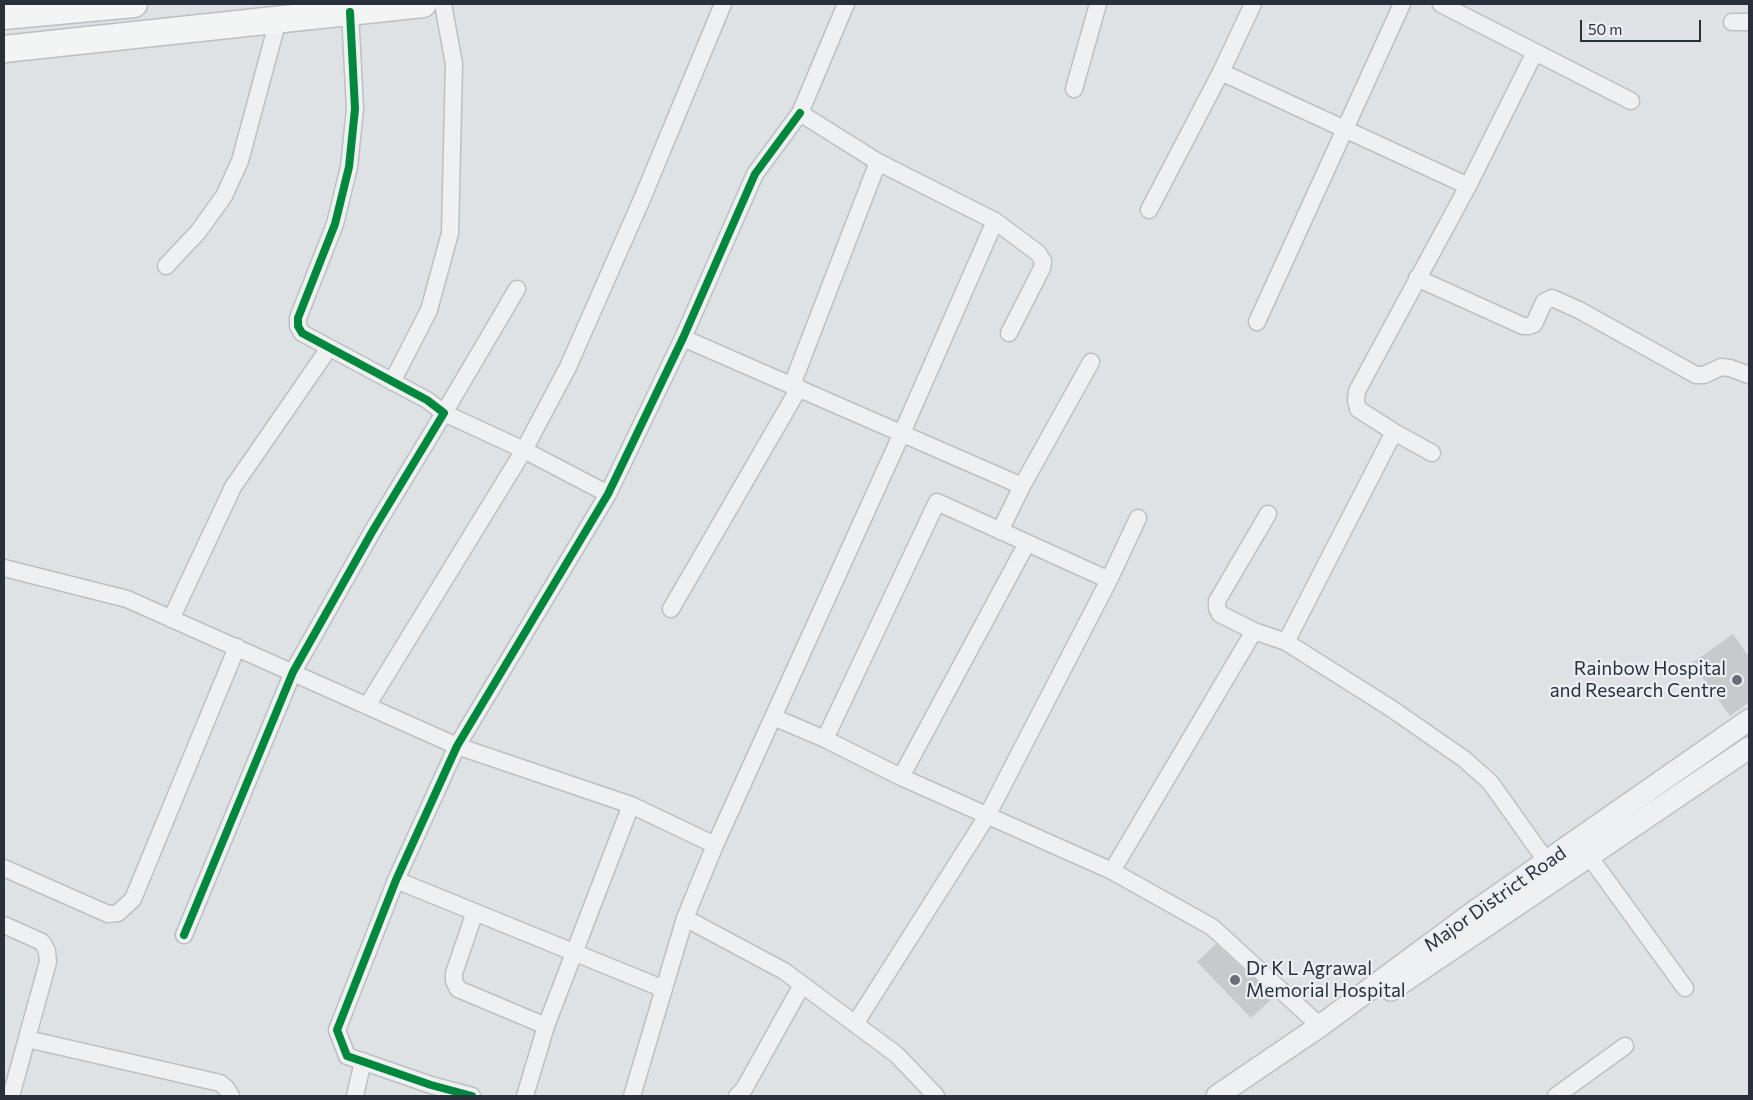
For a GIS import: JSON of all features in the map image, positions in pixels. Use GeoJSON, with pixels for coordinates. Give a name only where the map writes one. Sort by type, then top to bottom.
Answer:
{"type":"FeatureCollection","features":[{"type":"Feature","properties":{"kind":"main road"},"geometry":{"type":"LineString","coordinates":[[4,16],[134,4]]}},
{"type":"Feature","properties":{"kind":"main road"},"geometry":{"type":"LineString","coordinates":[[4,49],[424,4]]}},
{"type":"Feature","properties":{"kind":"street"},"geometry":{"type":"LineString","coordinates":[[392,382],[429,310],[450,233],[454,64],[443,4]]}},
{"type":"Feature","properties":{"kind":"street"},"geometry":{"type":"LineString","coordinates":[[367,706],[524,450],[568,367],[642,199],[722,4]]}},
{"type":"Feature","properties":{"kind":"street"},"geometry":{"type":"LineString","coordinates":[[472,1096],[431,1085],[347,1056],[338,1030],[396,880],[456,746],[608,494],[683,338],[755,174],[800,113],[846,4]]}},
{"type":"Feature","properties":{"kind":"street"},"geometry":{"type":"LineString","coordinates":[[1074,89],[1098,4]]}},
{"type":"Feature","properties":{"kind":"street"},"geometry":{"type":"LineString","coordinates":[[1149,210],[1221,72],[1252,4]]}},
{"type":"Feature","properties":{"kind":"street"},"geometry":{"type":"LineString","coordinates":[[1257,322],[1402,4]]}},
{"type":"Feature","properties":{"kind":"street"},"geometry":{"type":"LineString","coordinates":[[1441,4],[1631,101]]}},
{"type":"Feature","properties":{"kind":"street"},"geometry":{"type":"LineString","coordinates":[[350,12],[354,109],[349,167],[335,224],[298,318],[298,326],[302,333],[427,400],[444,413],[524,450],[608,494]]}},
{"type":"Feature","properties":{"kind":"street"},"geometry":{"type":"LineString","coordinates":[[166,266],[198,232],[224,196],[240,161],[278,20]]}},
{"type":"Feature","properties":{"kind":"street"},"geometry":{"type":"LineString","coordinates":[[1732,22],[1749,22]]}},
{"type":"Feature","properties":{"kind":"street"},"geometry":{"type":"LineString","coordinates":[[1432,453],[1358,409],[1357,391],[1468,186],[1535,52]]}},
{"type":"Feature","properties":{"kind":"street"},"geometry":{"type":"LineString","coordinates":[[1221,72],[1468,186]]}},
{"type":"Feature","properties":{"kind":"street"},"geometry":{"type":"LineString","coordinates":[[800,113],[878,162],[995,220],[1038,253],[1043,261],[1042,268],[1009,334]]}},
{"type":"Feature","properties":{"kind":"street"},"geometry":{"type":"LineString","coordinates":[[671,609],[795,387],[878,162]]}},
{"type":"Feature","properties":{"kind":"street"},"geometry":{"type":"LineString","coordinates":[[632,1096],[685,918],[715,845],[902,433],[995,220]]}},
{"type":"Feature","properties":{"kind":"street"},"geometry":{"type":"LineString","coordinates":[[1417,278],[1523,326],[1534,324],[1544,302],[1552,298],[1579,310],[1696,374],[1704,375],[1721,367],[1730,368],[1749,375]]}},
{"type":"Feature","properties":{"kind":"street"},"geometry":{"type":"LineString","coordinates":[[184,935],[293,672],[372,532],[517,289]]}},
{"type":"Feature","properties":{"kind":"street"},"geometry":{"type":"LineString","coordinates":[[683,338],[1022,486]]}},
{"type":"Feature","properties":{"kind":"street"},"geometry":{"type":"LineString","coordinates":[[171,619],[233,487],[329,348]]}},
{"type":"Feature","properties":{"kind":"street"},"geometry":{"type":"LineString","coordinates":[[1000,531],[1022,486],[1091,362]]}},
{"type":"Feature","properties":{"kind":"street"},"geometry":{"type":"LineString","coordinates":[[1286,642],[1394,432]]}},
{"type":"Feature","properties":{"kind":"street"},"geometry":{"type":"LineString","coordinates":[[825,739],[937,502],[1109,580]]}},
{"type":"Feature","properties":{"kind":"street"},"geometry":{"type":"LineString","coordinates":[[1268,514],[1218,601],[1217,608],[1220,614],[1254,631],[1286,642],[1464,759],[1490,782],[1547,862]]}},
{"type":"Feature","properties":{"kind":"street"},"geometry":{"type":"LineString","coordinates":[[854,1024],[987,816],[1109,580],[1138,518]]}},
{"type":"Feature","properties":{"kind":"street"},"geometry":{"type":"LineString","coordinates":[[901,777],[1027,543]]}},
{"type":"Feature","properties":{"kind":"street"},"geometry":{"type":"LineString","coordinates":[[4,568],[127,599],[456,746],[631,805],[715,845]]}},
{"type":"Feature","properties":{"kind":"street"},"geometry":{"type":"LineString","coordinates":[[1112,871],[1254,631]]}},
{"type":"Feature","properties":{"kind":"street"},"geometry":{"type":"LineString","coordinates":[[4,868],[108,914],[118,913],[133,899],[237,648]]}},
{"type":"Feature","properties":{"kind":"street"},"geometry":{"type":"LineString","coordinates":[[773,717],[825,739],[901,777],[1112,871],[1212,927],[1320,1026]]}},
{"type":"Feature","properties":{"kind":"street","name":"Major District Road"},"geometry":{"type":"LineString","coordinates":[[1217,1096],[1320,1026],[1478,909],[1749,720]]}},
{"type":"Feature","properties":{"kind":"street"},"geometry":{"type":"LineString","coordinates":[[1233,1096],[1749,748]]}},
{"type":"Feature","properties":{"kind":"street"},"geometry":{"type":"LineString","coordinates":[[525,1096],[546,1026],[631,805]]}},
{"type":"Feature","properties":{"kind":"street"},"geometry":{"type":"LineString","coordinates":[[1589,856],[1686,988]]}},
{"type":"Feature","properties":{"kind":"street"},"geometry":{"type":"LineString","coordinates":[[396,880],[664,989]]}},
{"type":"Feature","properties":{"kind":"street"},"geometry":{"type":"LineString","coordinates":[[475,912],[454,973],[454,981],[458,989],[546,1026]]}},
{"type":"Feature","properties":{"kind":"street"},"geometry":{"type":"LineString","coordinates":[[685,918],[784,971],[897,1055],[936,1096]]}},
{"type":"Feature","properties":{"kind":"street"},"geometry":{"type":"LineString","coordinates":[[4,925],[42,942],[47,952],[48,962],[11,1096]]}},
{"type":"Feature","properties":{"kind":"street"},"geometry":{"type":"LineString","coordinates":[[738,1096],[744,1089],[802,985]]}},
{"type":"Feature","properties":{"kind":"street"},"geometry":{"type":"LineString","coordinates":[[27,1039],[220,1083],[226,1088],[230,1096]]}},
{"type":"Feature","properties":{"kind":"street"},"geometry":{"type":"LineString","coordinates":[[1556,1096],[1625,1046]]}},
{"type":"Feature","properties":{"kind":"street"},"geometry":{"type":"LineString","coordinates":[[355,1096],[363,1061]]}},
{"type":"Feature","properties":{"kind":"building"},"geometry":{"type":"Polygon","coordinates":[[[1733,634],[1749,657],[1749,702],[1730,716],[1692,663],[1733,634]]]}},
{"type":"Feature","properties":{"kind":"building"},"geometry":{"type":"Polygon","coordinates":[[[1216,944],[1274,997],[1251,1018],[1197,962],[1216,944]]]}},
{"type":"Feature","properties":{"kind":"cycle path"},"geometry":{"type":"LineString","coordinates":[[184,935],[293,672],[372,532],[444,413],[427,400],[302,333],[298,326],[298,318],[335,224],[349,167],[355,109],[350,12]]}},
{"type":"Feature","properties":{"kind":"cycle path"},"geometry":{"type":"LineString","coordinates":[[472,1096],[431,1085],[347,1056],[337,1030],[396,880],[457,746],[608,494],[683,338],[755,174],[800,113]]}},
{"type":"Feature","properties":{"kind":"place","name":"Rainbow Hospital and Research Centre"},"geometry":{"type":"Point","coordinates":[1737,680]}},
{"type":"Feature","properties":{"kind":"place","name":"Dr K L Agrawal Memorial Hospital"},"geometry":{"type":"Point","coordinates":[1235,980]}}]}
